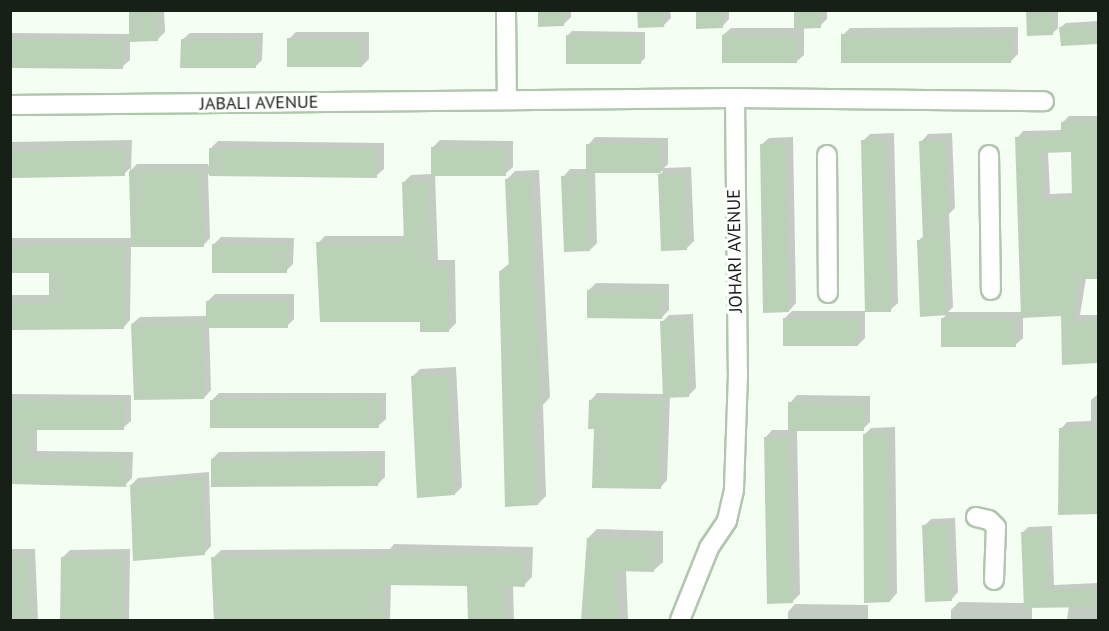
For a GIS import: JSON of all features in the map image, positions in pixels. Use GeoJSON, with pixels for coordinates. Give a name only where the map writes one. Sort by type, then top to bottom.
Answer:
{"type":"FeatureCollection","features":[{"type":"Feature","properties":{"kind":"street"},"geometry":{"type":"LineString","coordinates":[[506,10],[507,100],[735,98],[1044,101]]}},
{"type":"Feature","properties":{"kind":"street","name":"JOHARI AVENUE"},"geometry":{"type":"LineString","coordinates":[[680,621],[709,548],[727,521],[734,490],[738,374],[735,98]]}},
{"type":"Feature","properties":{"kind":"street","name":"JABALI AVENUE"},"geometry":{"type":"LineString","coordinates":[[10,105],[507,100]]}},
{"type":"Feature","properties":{"kind":"street"},"geometry":{"type":"LineString","coordinates":[[827,155],[828,293]]}},
{"type":"Feature","properties":{"kind":"street"},"geometry":{"type":"LineString","coordinates":[[989,155],[992,290]]}},
{"type":"Feature","properties":{"kind":"street"},"geometry":{"type":"LineString","coordinates":[[976,517],[989,520],[996,527],[994,580]]}},
{"type":"Feature","properties":{"kind":"building"},"geometry":{"type":"Polygon","coordinates":[[[129,10],[158,10],[158,41],[129,42],[129,10]]]}},
{"type":"Feature","properties":{"kind":"building"},"geometry":{"type":"Polygon","coordinates":[[[538,10],[564,10],[564,26],[538,27],[538,10]]]}},
{"type":"Feature","properties":{"kind":"building"},"geometry":{"type":"Polygon","coordinates":[[[637,10],[663,10],[664,27],[638,28],[637,10]]]}},
{"type":"Feature","properties":{"kind":"building"},"geometry":{"type":"Polygon","coordinates":[[[696,10],[722,10],[723,28],[696,29],[696,10]]]}},
{"type":"Feature","properties":{"kind":"building"},"geometry":{"type":"Polygon","coordinates":[[[794,10],[820,10],[821,28],[794,29],[794,10]]]}},
{"type":"Feature","properties":{"kind":"building"},"geometry":{"type":"Polygon","coordinates":[[[1026,10],[1052,10],[1053,35],[1027,36],[1026,10]]]}},
{"type":"Feature","properties":{"kind":"building"},"geometry":{"type":"Polygon","coordinates":[[[1098,26],[1098,44],[1061,46],[1059,27],[1098,26]]]}},
{"type":"Feature","properties":{"kind":"building"},"geometry":{"type":"Polygon","coordinates":[[[841,34],[1012,34],[1011,63],[841,63],[841,34]]]}},
{"type":"Feature","properties":{"kind":"building"},"geometry":{"type":"Polygon","coordinates":[[[566,35],[641,36],[641,64],[566,64],[566,35]]]}},
{"type":"Feature","properties":{"kind":"building"},"geometry":{"type":"Polygon","coordinates":[[[722,35],[797,35],[797,63],[722,63],[722,35]]]}},
{"type":"Feature","properties":{"kind":"building"},"geometry":{"type":"Polygon","coordinates":[[[287,38],[362,39],[362,67],[287,67],[287,38]]]}},
{"type":"Feature","properties":{"kind":"building"},"geometry":{"type":"Polygon","coordinates":[[[181,39],[256,40],[256,68],[180,68],[181,39]]]}},
{"type":"Feature","properties":{"kind":"building"},"geometry":{"type":"Polygon","coordinates":[[[10,40],[123,40],[123,69],[10,68],[10,40]]]}},
{"type":"Feature","properties":{"kind":"building"},"geometry":{"type":"Polygon","coordinates":[[[1098,121],[1098,279],[1080,279],[1075,321],[1098,321],[1098,363],[1062,365],[1061,316],[1021,318],[1015,137],[1061,135],[1061,122],[1098,121]],[[1071,152],[1042,153],[1044,200],[1072,199],[1071,152]]]}},
{"type":"Feature","properties":{"kind":"building"},"geometry":{"type":"Polygon","coordinates":[[[887,139],[891,312],[865,312],[861,140],[887,139]]]}},
{"type":"Feature","properties":{"kind":"building"},"geometry":{"type":"Polygon","coordinates":[[[946,140],[949,217],[943,217],[947,315],[920,317],[917,240],[923,240],[919,141],[946,140]]]}},
{"type":"Feature","properties":{"kind":"building"},"geometry":{"type":"Polygon","coordinates":[[[786,143],[789,312],[763,313],[760,144],[786,143]]]}},
{"type":"Feature","properties":{"kind":"building"},"geometry":{"type":"Polygon","coordinates":[[[586,144],[661,144],[661,173],[586,173],[586,144]]]}},
{"type":"Feature","properties":{"kind":"building"},"geometry":{"type":"Polygon","coordinates":[[[50,147],[125,147],[125,176],[10,178],[10,150],[50,150],[50,147]]]}},
{"type":"Feature","properties":{"kind":"building"},"geometry":{"type":"Polygon","coordinates":[[[431,147],[506,147],[506,176],[431,176],[431,147]]]}},
{"type":"Feature","properties":{"kind":"building"},"geometry":{"type":"Polygon","coordinates":[[[209,148],[377,149],[377,178],[209,176],[209,148]]]}},
{"type":"Feature","properties":{"kind":"building"},"geometry":{"type":"Polygon","coordinates":[[[201,170],[204,247],[131,247],[129,171],[201,170]]]}},
{"type":"Feature","properties":{"kind":"building"},"geometry":{"type":"Polygon","coordinates":[[[685,173],[687,250],[661,251],[658,174],[685,173]]]}},
{"type":"Feature","properties":{"kind":"building"},"geometry":{"type":"Polygon","coordinates":[[[588,175],[590,251],[564,252],[561,176],[588,175]]]}},
{"type":"Feature","properties":{"kind":"building"},"geometry":{"type":"Polygon","coordinates":[[[531,177],[542,407],[535,407],[538,505],[505,507],[499,271],[509,270],[505,179],[531,177]]]}},
{"type":"Feature","properties":{"kind":"building"},"geometry":{"type":"Polygon","coordinates":[[[429,181],[432,267],[448,266],[449,332],[420,332],[420,322],[320,322],[316,242],[404,243],[402,182],[429,181]]]}},
{"type":"Feature","properties":{"kind":"building"},"geometry":{"type":"Polygon","coordinates":[[[125,244],[124,329],[10,330],[10,302],[49,302],[49,273],[10,273],[10,245],[125,244]]]}},
{"type":"Feature","properties":{"kind":"building"},"geometry":{"type":"Polygon","coordinates":[[[212,244],[287,244],[287,273],[212,273],[212,244]]]}},
{"type":"Feature","properties":{"kind":"building"},"geometry":{"type":"Polygon","coordinates":[[[587,290],[663,290],[662,319],[587,318],[587,290]]]}},
{"type":"Feature","properties":{"kind":"building"},"geometry":{"type":"Polygon","coordinates":[[[288,300],[288,328],[206,328],[206,301],[288,300]]]}},
{"type":"Feature","properties":{"kind":"building"},"geometry":{"type":"Polygon","coordinates":[[[783,318],[859,318],[858,346],[783,346],[783,318]]]}},
{"type":"Feature","properties":{"kind":"building"},"geometry":{"type":"Polygon","coordinates":[[[941,318],[1016,319],[1016,347],[941,347],[941,318]]]}},
{"type":"Feature","properties":{"kind":"building"},"geometry":{"type":"Polygon","coordinates":[[[687,320],[689,397],[663,398],[660,321],[687,320]]]}},
{"type":"Feature","properties":{"kind":"building"},"geometry":{"type":"Polygon","coordinates":[[[202,322],[204,399],[134,400],[131,324],[202,322]]]}},
{"type":"Feature","properties":{"kind":"building"},"geometry":{"type":"Polygon","coordinates":[[[449,374],[455,495],[417,498],[411,376],[449,374]]]}},
{"type":"Feature","properties":{"kind":"building"},"geometry":{"type":"Polygon","coordinates":[[[379,399],[379,428],[210,428],[210,400],[379,399]]]}},
{"type":"Feature","properties":{"kind":"building"},"geometry":{"type":"Polygon","coordinates":[[[10,400],[124,401],[124,430],[31,430],[30,458],[126,458],[126,487],[10,484],[10,400]]]}},
{"type":"Feature","properties":{"kind":"building"},"geometry":{"type":"Polygon","coordinates":[[[589,400],[664,400],[661,489],[592,488],[594,429],[588,429],[589,400]]]}},
{"type":"Feature","properties":{"kind":"building"},"geometry":{"type":"Polygon","coordinates":[[[788,402],[864,402],[864,431],[788,431],[788,402]]]}},
{"type":"Feature","properties":{"kind":"building"},"geometry":{"type":"Polygon","coordinates":[[[1098,426],[1098,514],[1058,515],[1059,428],[1098,426]]]}},
{"type":"Feature","properties":{"kind":"building"},"geometry":{"type":"Polygon","coordinates":[[[889,433],[890,602],[864,603],[863,434],[889,433]]]}},
{"type":"Feature","properties":{"kind":"building"},"geometry":{"type":"Polygon","coordinates":[[[790,436],[793,603],[767,604],[764,437],[790,436]]]}},
{"type":"Feature","properties":{"kind":"building"},"geometry":{"type":"Polygon","coordinates":[[[379,457],[378,486],[211,487],[211,459],[379,457]]]}},
{"type":"Feature","properties":{"kind":"building"},"geometry":{"type":"Polygon","coordinates":[[[202,478],[205,555],[133,561],[130,485],[202,478]]]}},
{"type":"Feature","properties":{"kind":"building"},"geometry":{"type":"Polygon","coordinates":[[[949,524],[952,601],[925,602],[922,525],[949,524]]]}},
{"type":"Feature","properties":{"kind":"building"},"geometry":{"type":"Polygon","coordinates":[[[1047,531],[1049,590],[1095,588],[1096,607],[1024,608],[1021,532],[1047,531]]]}},
{"type":"Feature","properties":{"kind":"building"},"geometry":{"type":"Polygon","coordinates":[[[587,538],[655,539],[654,572],[617,571],[619,621],[581,621],[587,538]]]}},
{"type":"Feature","properties":{"kind":"building"},"geometry":{"type":"Polygon","coordinates":[[[385,552],[525,554],[525,587],[505,586],[506,621],[468,621],[467,586],[384,585],[383,621],[214,621],[211,557],[385,556],[385,552]]]}},
{"type":"Feature","properties":{"kind":"building"},"geometry":{"type":"Polygon","coordinates":[[[29,555],[31,621],[10,621],[10,556],[29,555]]]}},
{"type":"Feature","properties":{"kind":"building"},"geometry":{"type":"Polygon","coordinates":[[[123,556],[123,621],[60,621],[61,557],[123,556]]]}}]}
